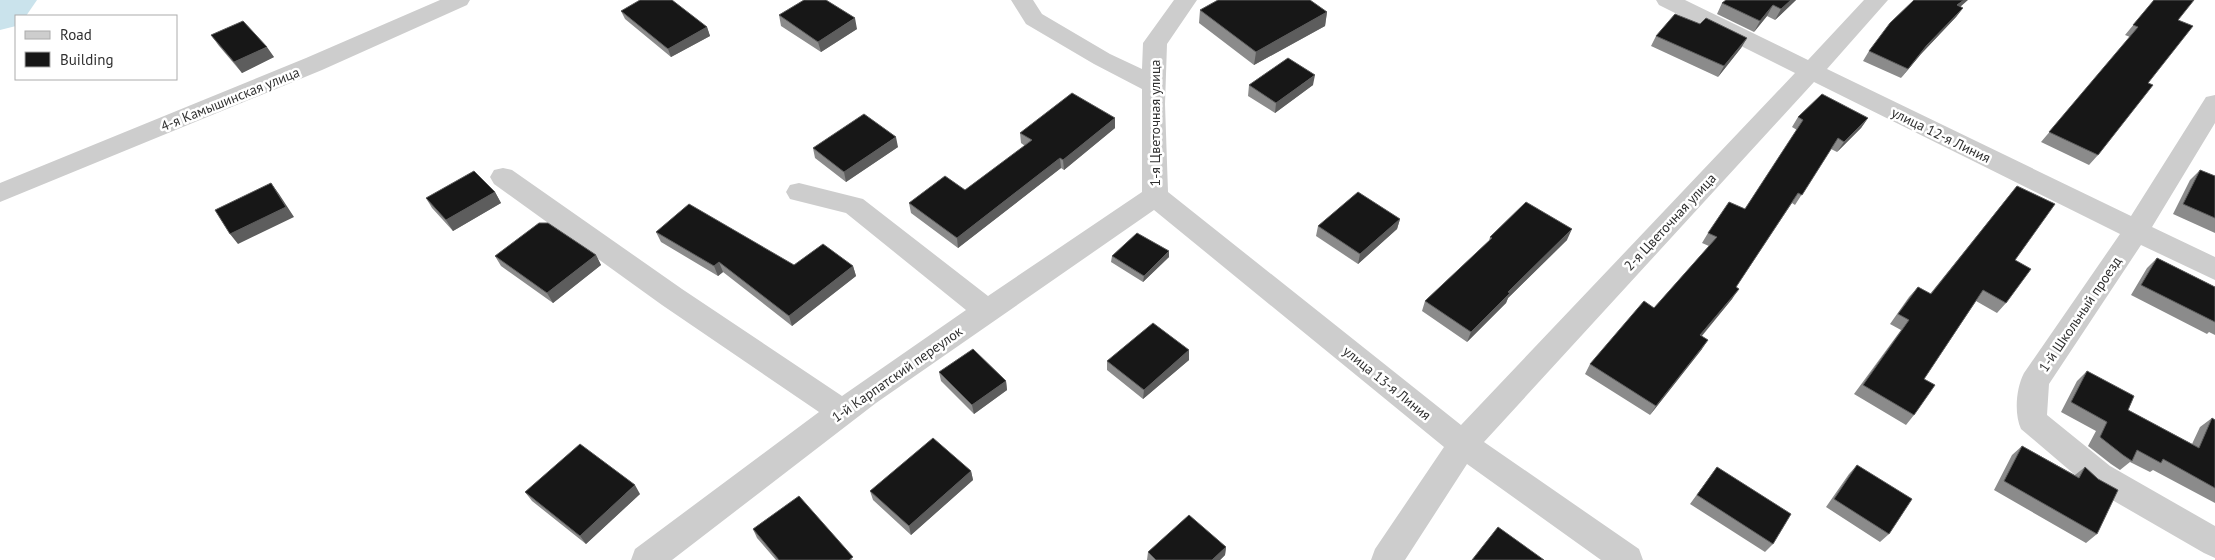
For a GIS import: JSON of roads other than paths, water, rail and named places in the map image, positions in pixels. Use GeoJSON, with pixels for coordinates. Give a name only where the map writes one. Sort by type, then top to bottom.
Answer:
{"type":"FeatureCollection","features":[{"type":"Feature","properties":{"kind":"lane","name":"4-я Камышинская улица"},"geometry":{"type":"LineString","coordinates":[[0,193],[314,64],[459,0]]}},
{"type":"Feature","properties":{"kind":"lane"},"geometry":{"type":"LineString","coordinates":[[1022,0],[1034,19],[1154,85]]}},
{"type":"Feature","properties":{"kind":"lane","name":"1-я Цветочная улица"},"geometry":{"type":"LineString","coordinates":[[1155,196],[1155,43],[1186,0]]}},
{"type":"Feature","properties":{"kind":"lane","name":"улица 12-я Линия"},"geometry":{"type":"LineString","coordinates":[[1667,0],[2215,269]]}},
{"type":"Feature","properties":{"kind":"lane","name":"2-я Цветочная улица"},"geometry":{"type":"LineString","coordinates":[[1387,560],[1462,444],[1877,0]]}},
{"type":"Feature","properties":{"kind":"lane","name":"1-й Школьный проезд"},"geometry":{"type":"LineString","coordinates":[[2215,103],[2136,231],[2034,382],[2032,420],[2099,476],[2215,543]]}},
{"type":"Feature","properties":{"kind":"lane"},"geometry":{"type":"LineString","coordinates":[[503,177],[672,297],[842,412]]}},
{"type":"Feature","properties":{"kind":"lane"},"geometry":{"type":"LineString","coordinates":[[799,192],[854,206],[987,311]]}},
{"type":"Feature","properties":{"kind":"lane","name":"улица 13-я Линия"},"geometry":{"type":"LineString","coordinates":[[1155,196],[1462,444],[1627,560]]}},
{"type":"Feature","properties":{"kind":"lane","name":"1-й Карпатский переулок"},"geometry":{"type":"LineString","coordinates":[[646,560],[842,412],[1155,196]]}},
{"type":"Feature","properties":{"kind":"waterway"},"geometry":{"type":"LineString","coordinates":[[0,13],[10,0]]}}]}
